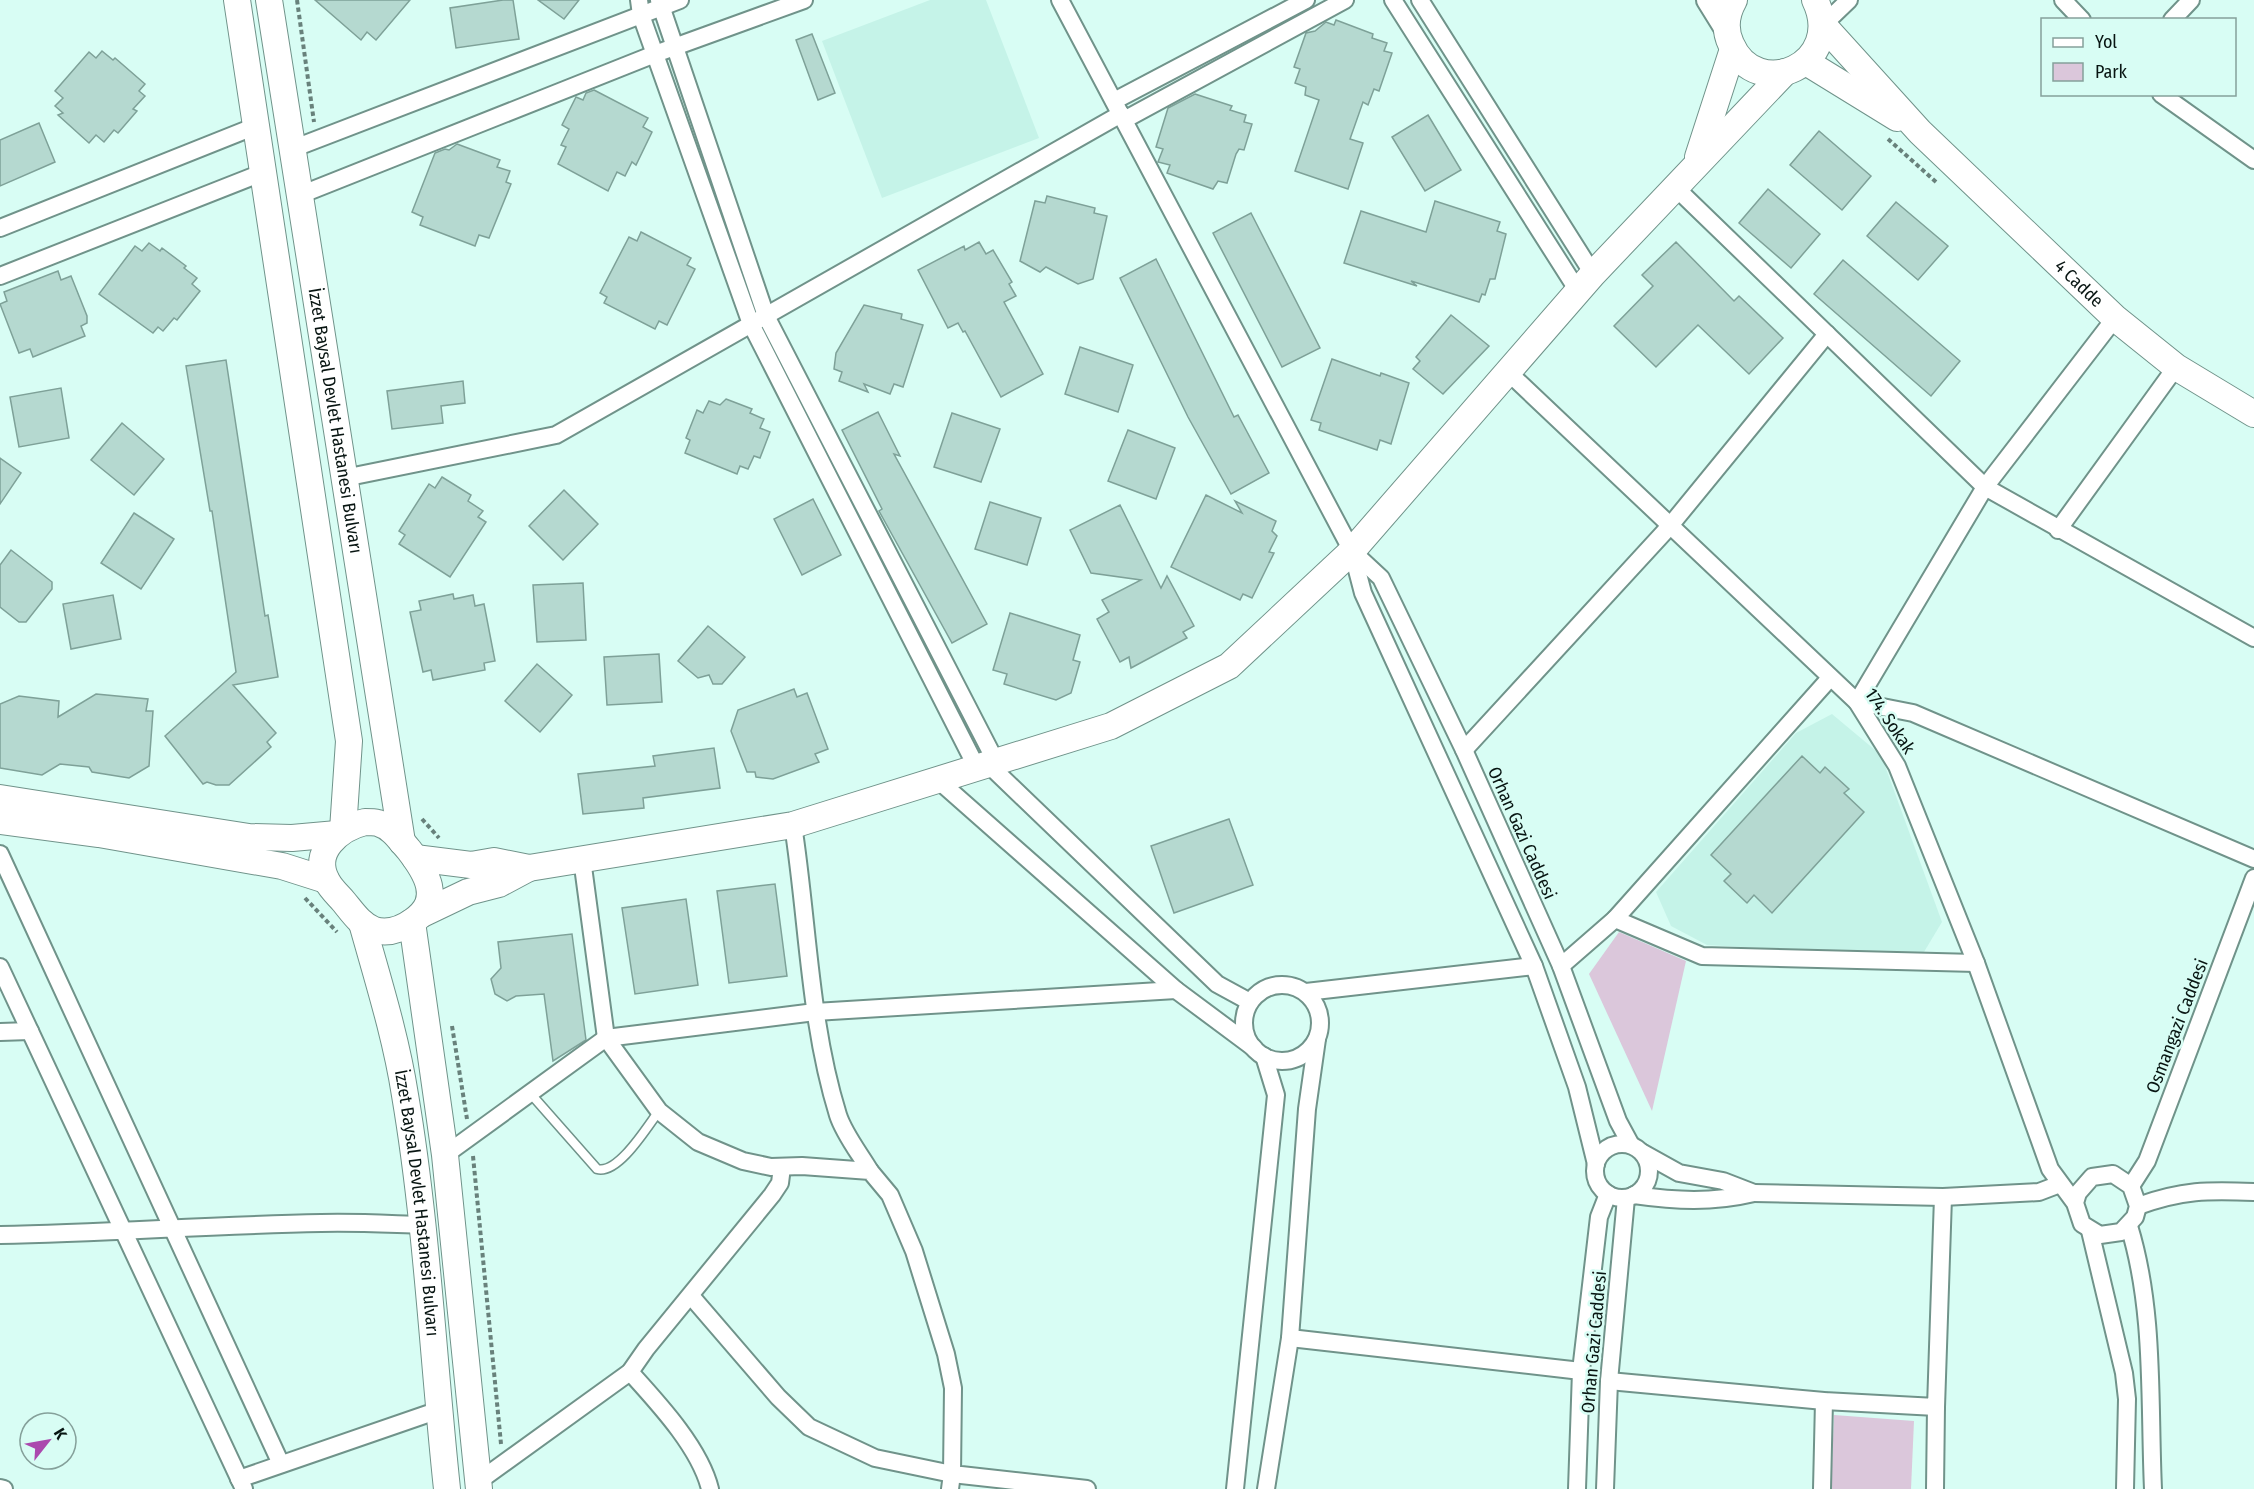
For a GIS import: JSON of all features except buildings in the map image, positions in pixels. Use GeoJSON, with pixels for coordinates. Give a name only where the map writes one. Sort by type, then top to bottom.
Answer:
{"type":"FeatureCollection","features":[{"type":"Feature","properties":{"kind":"main road","name":"İzzet Baysal Devlet Hastanesi Bulvarı"},"geometry":{"type":"LineString","coordinates":[[237,0],[349,741],[340,832]]}},
{"type":"Feature","properties":{"kind":"main road","name":"İzzet Baysal Devlet Hastanesi Bulvarı"},"geometry":{"type":"LineString","coordinates":[[269,0],[344,478],[408,850]]}},
{"type":"Feature","properties":{"kind":"main road"},"geometry":{"type":"LineString","coordinates":[[1708,0],[1730,39],[1751,68],[1763,72],[1796,67],[1920,132]]}},
{"type":"Feature","properties":{"kind":"main road"},"geometry":{"type":"LineString","coordinates":[[1696,163],[1730,39],[1727,18],[1734,0]]}},
{"type":"Feature","properties":{"kind":"main road"},"geometry":{"type":"LineString","coordinates":[[1815,0],[1823,25],[1920,132]]}},
{"type":"Feature","properties":{"kind":"main road"},"geometry":{"type":"LineString","coordinates":[[362,923],[386,932],[468,892],[499,884],[529,868],[793,825],[1111,726],[1229,666],[1352,551],[1586,282],[1696,163],[1815,51],[1823,25]]}},
{"type":"Feature","properties":{"kind":"main road","name":"4 Cadde"},"geometry":{"type":"LineString","coordinates":[[1920,132],[2115,318],[2176,367],[2254,414]]}},
{"type":"Feature","properties":{"kind":"main road"},"geometry":{"type":"LineString","coordinates":[[0,798],[249,837],[292,838],[340,832]]}},
{"type":"Feature","properties":{"kind":"main road"},"geometry":{"type":"LineString","coordinates":[[0,821],[99,834],[282,866],[326,880]]}},
{"type":"Feature","properties":{"kind":"main road","name":"İzzet Baysal Devlet Hastanesi Bulvarı"},"geometry":{"type":"LineString","coordinates":[[447,1489],[423,1225],[398,1057],[362,923],[326,880],[323,868],[326,847],[340,832],[365,822],[380,823],[395,833],[425,872],[430,886],[427,905],[417,918],[445,1155],[479,1485]]}},
{"type":"Feature","properties":{"kind":"main road"},"geometry":{"type":"LineString","coordinates":[[408,850],[471,865],[494,861],[529,868]]}},
{"type":"Feature","properties":{"kind":"street"},"geometry":{"type":"LineString","coordinates":[[292,149],[640,8],[680,0]]}},
{"type":"Feature","properties":{"kind":"street"},"geometry":{"type":"LineString","coordinates":[[300,195],[655,54],[804,0]]}},
{"type":"Feature","properties":{"kind":"street"},"geometry":{"type":"LineString","coordinates":[[1060,0],[1352,551],[1363,593],[1534,966],[1577,1086],[1596,1164],[1598,1182],[1608,1194],[1671,1200],[1723,1201],[1754,1193],[1943,1197],[2039,1192],[2060,1184]]}},
{"type":"Feature","properties":{"kind":"street"},"geometry":{"type":"LineString","coordinates":[[344,478],[556,435],[1119,112],[1306,0]]}},
{"type":"Feature","properties":{"kind":"street"},"geometry":{"type":"LineString","coordinates":[[1119,112],[1345,0]]}},
{"type":"Feature","properties":{"kind":"street"},"geometry":{"type":"LineString","coordinates":[[1393,0],[1586,282]]}},
{"type":"Feature","properties":{"kind":"street"},"geometry":{"type":"LineString","coordinates":[[1420,0],[1586,282]]}},
{"type":"Feature","properties":{"kind":"street"},"geometry":{"type":"LineString","coordinates":[[1823,25],[1849,0]]}},
{"type":"Feature","properties":{"kind":"street"},"geometry":{"type":"LineString","coordinates":[[2063,0],[2080,18]]}},
{"type":"Feature","properties":{"kind":"street"},"geometry":{"type":"LineString","coordinates":[[2174,18],[2191,0]]}},
{"type":"Feature","properties":{"kind":"street"},"geometry":{"type":"LineString","coordinates":[[659,4],[766,316],[987,765]]}},
{"type":"Feature","properties":{"kind":"street"},"geometry":{"type":"LineString","coordinates":[[640,8],[751,324],[987,765],[1217,984],[1250,1002]]}},
{"type":"Feature","properties":{"kind":"street"},"geometry":{"type":"LineString","coordinates":[[2164,96],[2254,160]]}},
{"type":"Feature","properties":{"kind":"street"},"geometry":{"type":"LineString","coordinates":[[0,228],[256,126]]}},
{"type":"Feature","properties":{"kind":"street"},"geometry":{"type":"LineString","coordinates":[[0,276],[264,172]]}},
{"type":"Feature","properties":{"kind":"street"},"geometry":{"type":"LineString","coordinates":[[1675,187],[1985,487],[2254,638]]}},
{"type":"Feature","properties":{"kind":"street"},"geometry":{"type":"LineString","coordinates":[[2115,318],[1985,487],[1857,702],[1913,713],[2254,859]]}},
{"type":"Feature","properties":{"kind":"street"},"geometry":{"type":"LineString","coordinates":[[1464,750],[1669,526],[1827,334]]}},
{"type":"Feature","properties":{"kind":"street"},"geometry":{"type":"LineString","coordinates":[[2058,530],[2176,367]]}},
{"type":"Feature","properties":{"kind":"street","name":"174. Sokak"},"geometry":{"type":"LineString","coordinates":[[1508,372],[1857,702],[1898,766],[1976,963],[2050,1169],[2075,1203]]}},
{"type":"Feature","properties":{"kind":"street","name":"Orhan Gazi Caddesi"},"geometry":{"type":"LineString","coordinates":[[1352,551],[1381,578],[1464,750],[1561,966],[1618,1121],[1637,1149]]}},
{"type":"Feature","properties":{"kind":"street"},"geometry":{"type":"LineString","coordinates":[[1561,966],[1615,919],[1830,678]]}},
{"type":"Feature","properties":{"kind":"street"},"geometry":{"type":"LineString","coordinates":[[938,780],[1176,990],[1259,1052],[1275,1060],[1299,1057],[1310,1049],[1317,1039]]}},
{"type":"Feature","properties":{"kind":"street"},"geometry":{"type":"LineString","coordinates":[[793,825],[804,895],[815,1012],[838,1117],[870,1171],[890,1195],[914,1251],[946,1354],[953,1388],[951,1481]]}},
{"type":"Feature","properties":{"kind":"street"},"geometry":{"type":"LineString","coordinates":[[0,854],[281,1464]]}},
{"type":"Feature","properties":{"kind":"street"},"geometry":{"type":"LineString","coordinates":[[582,859],[606,1038],[659,1111],[698,1142],[743,1161],[782,1167],[802,1166],[870,1171]]}},
{"type":"Feature","properties":{"kind":"street","name":"Osmangazi Caddesi"},"geometry":{"type":"LineString","coordinates":[[2131,1186],[2147,1161],[2254,878]]}},
{"type":"Feature","properties":{"kind":"street"},"geometry":{"type":"LineString","coordinates":[[1615,919],[1702,956],[1976,963]]}},
{"type":"Feature","properties":{"kind":"street"},"geometry":{"type":"LineString","coordinates":[[1235,1489],[1276,1095],[1259,1052],[1244,1025],[1245,1013],[1250,1002],[1258,993],[1270,986],[1282,984],[1306,992],[1534,966]]}},
{"type":"Feature","properties":{"kind":"street"},"geometry":{"type":"LineString","coordinates":[[0,967],[8,1002],[30,1031],[242,1484],[281,1464],[439,1410]]}},
{"type":"Feature","properties":{"kind":"street"},"geometry":{"type":"LineString","coordinates":[[445,1155],[606,1038],[815,1012],[1176,990]]}},
{"type":"Feature","properties":{"kind":"street"},"geometry":{"type":"LineString","coordinates":[[1266,1489],[1290,1338],[1307,1108],[1320,1027],[1319,1014],[1306,992]]}},
{"type":"Feature","properties":{"kind":"street"},"geometry":{"type":"LineString","coordinates":[[0,1032],[30,1031]]}},
{"type":"Feature","properties":{"kind":"street"},"geometry":{"type":"LineString","coordinates":[[1596,1164],[1600,1156],[1614,1145],[1637,1149],[1679,1173],[1723,1181],[1754,1193]]}},
{"type":"Feature","properties":{"kind":"street"},"geometry":{"type":"LineString","coordinates":[[1630,1197],[1641,1191],[1649,1176],[1649,1167],[1637,1149]]}},
{"type":"Feature","properties":{"kind":"street"},"geometry":{"type":"LineString","coordinates":[[479,1485],[630,1372],[646,1349],[772,1195],[780,1183],[782,1167]]}},
{"type":"Feature","properties":{"kind":"street"},"geometry":{"type":"LineString","coordinates":[[2102,1174],[2123,1178],[2131,1186],[2138,1206],[2129,1226],[2111,1236],[2090,1231],[2082,1224],[2075,1203],[2084,1184],[2102,1174]]}},
{"type":"Feature","properties":{"kind":"street"},"geometry":{"type":"LineString","coordinates":[[2138,1206],[2161,1197],[2201,1190],[2254,1192]]}},
{"type":"Feature","properties":{"kind":"street"},"geometry":{"type":"LineString","coordinates":[[1577,1489],[1581,1371],[1599,1217],[1608,1194]]}},
{"type":"Feature","properties":{"kind":"street","name":"Orhan Gazi Caddesi"},"geometry":{"type":"LineString","coordinates":[[1605,1489],[1609,1381],[1630,1197]]}},
{"type":"Feature","properties":{"kind":"street"},"geometry":{"type":"LineString","coordinates":[[1935,1489],[1943,1197]]}},
{"type":"Feature","properties":{"kind":"street"},"geometry":{"type":"LineString","coordinates":[[0,1235],[324,1223],[423,1225]]}},
{"type":"Feature","properties":{"kind":"street"},"geometry":{"type":"LineString","coordinates":[[2129,1226],[2140,1269],[2146,1314],[2153,1489]]}},
{"type":"Feature","properties":{"kind":"street"},"geometry":{"type":"LineString","coordinates":[[2090,1231],[2124,1373],[2127,1400],[2125,1489]]}},
{"type":"Feature","properties":{"kind":"street"},"geometry":{"type":"LineString","coordinates":[[691,1296],[778,1397],[809,1427],[875,1458],[951,1481],[1087,1489]]}},
{"type":"Feature","properties":{"kind":"street"},"geometry":{"type":"LineString","coordinates":[[1290,1338],[1581,1371]]}},
{"type":"Feature","properties":{"kind":"street"},"geometry":{"type":"LineString","coordinates":[[630,1372],[658,1402],[705,1470],[710,1489]]}},
{"type":"Feature","properties":{"kind":"street"},"geometry":{"type":"LineString","coordinates":[[1609,1381],[1824,1401],[1936,1407]]}},
{"type":"Feature","properties":{"kind":"street"},"geometry":{"type":"LineString","coordinates":[[1822,1489],[1824,1401]]}},
{"type":"Feature","properties":{"kind":"lane"},"geometry":{"type":"LineString","coordinates":[[530,1093],[597,1169],[602,1171],[611,1168],[621,1160],[659,1111]]}},
{"type":"Feature","properties":{"kind":"shaded area"},"geometry":{"type":"Polygon","coordinates":[[[930,0],[986,0],[1039,138],[882,198],[822,41],[930,0]]]}},
{"type":"Feature","properties":{"kind":"shaded area"},"geometry":{"type":"Polygon","coordinates":[[[1832,714],[1881,755],[1942,922],[1921,957],[1707,945],[1671,926],[1656,892],[1796,733],[1832,714]]]}},
{"type":"Feature","properties":{"kind":"green space"},"geometry":{"type":"Polygon","coordinates":[[[1619,932],[1686,961],[1652,1111],[1589,974],[1619,932]]]}},
{"type":"Feature","properties":{"kind":"green space"},"geometry":{"type":"Polygon","coordinates":[[[1834,1415],[1914,1421],[1911,1489],[1831,1489],[1834,1415]]]}}]}
